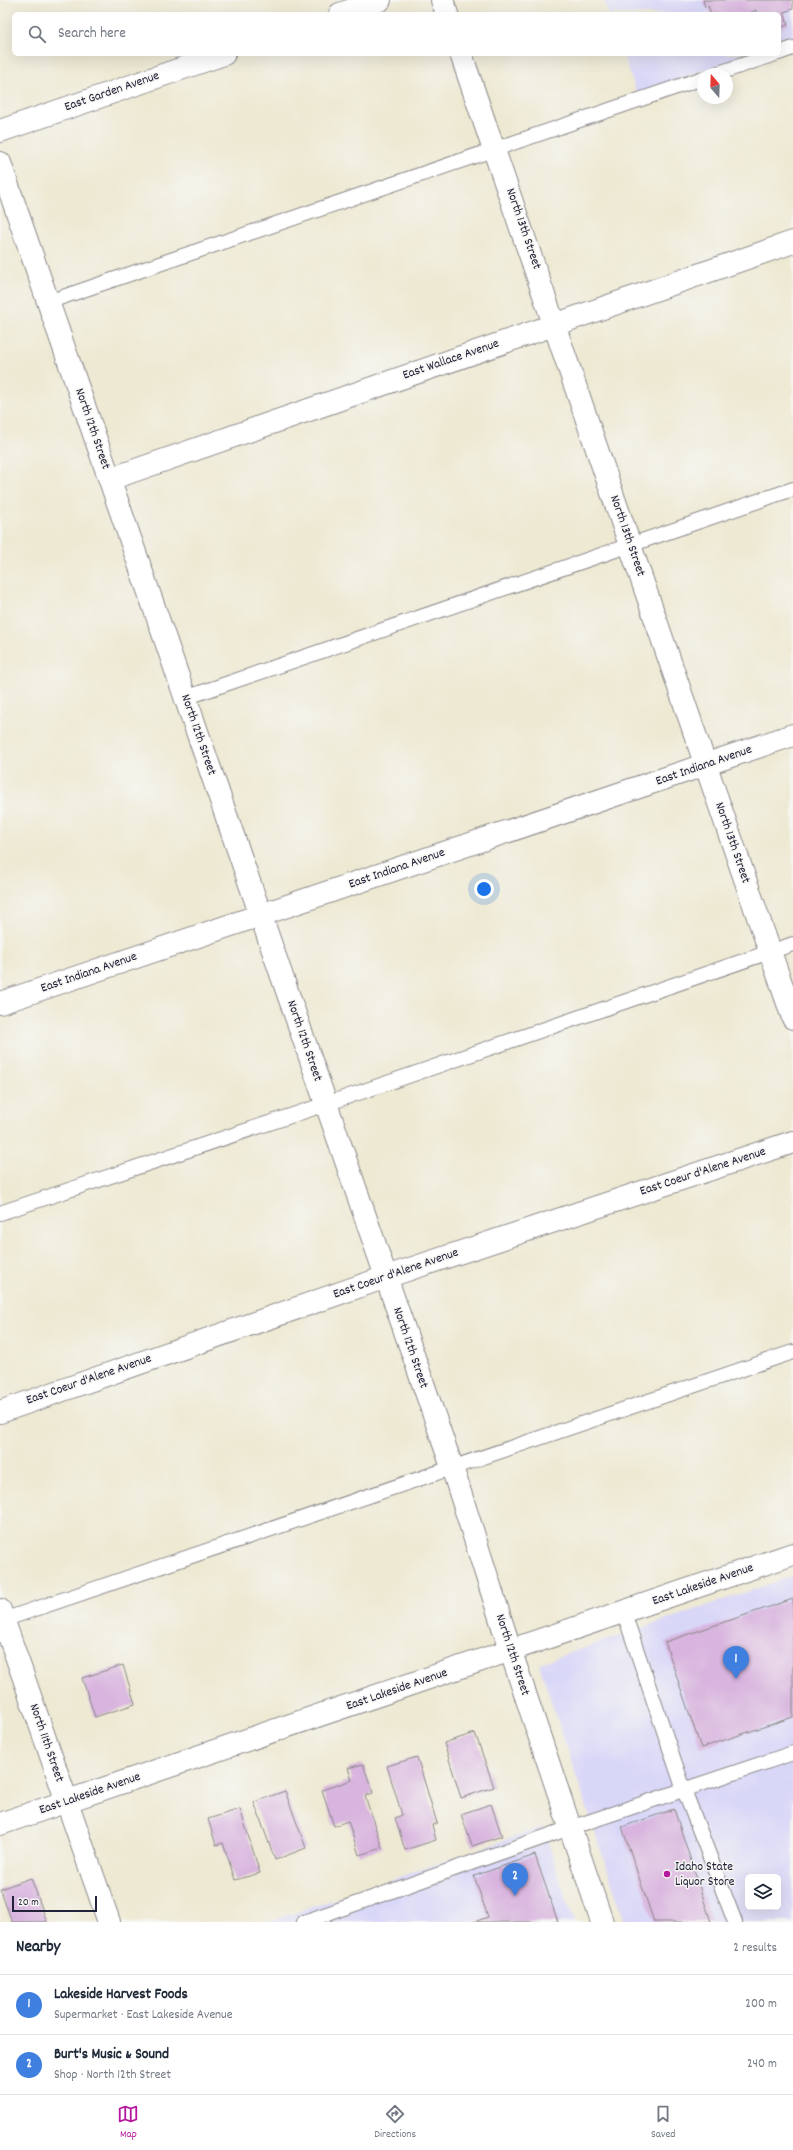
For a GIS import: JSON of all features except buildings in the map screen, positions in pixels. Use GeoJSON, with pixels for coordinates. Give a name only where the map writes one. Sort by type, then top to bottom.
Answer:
{"type":"FeatureCollection","features":[{"type":"Feature","properties":{"kind":"street"},"geometry":{"type":"LineString","coordinates":[[346,12],[380,0]]}},
{"type":"Feature","properties":{"kind":"street"},"geometry":{"type":"LineString","coordinates":[[442,0],[446,12]]}},
{"type":"Feature","properties":{"kind":"street","name":"East Garden Avenue"},"geometry":{"type":"LineString","coordinates":[[0,131],[218,56]]}},
{"type":"Feature","properties":{"kind":"street","name":"North 13th Street"},"geometry":{"type":"LineString","coordinates":[[463,56],[556,323],[705,766],[793,1018]]}},
{"type":"Feature","properties":{"kind":"street","name":"North 12th Street"},"geometry":{"type":"LineString","coordinates":[[2,174],[110,479],[452,1467],[511,1652],[602,1922]]}},
{"type":"Feature","properties":{"kind":"street","name":"East Wallace Avenue"},"geometry":{"type":"LineString","coordinates":[[110,479],[793,242]]}},
{"type":"Feature","properties":{"kind":"street","name":"East Indiana Avenue"},"geometry":{"type":"LineString","coordinates":[[0,1003],[793,736]]}},
{"type":"Feature","properties":{"kind":"street","name":"East Coeur d'Alene Avenue"},"geometry":{"type":"LineString","coordinates":[[0,1412],[386,1277],[793,1142]]}},
{"type":"Feature","properties":{"kind":"street","name":"East Lakeside Avenue"},"geometry":{"type":"LineString","coordinates":[[0,1824],[511,1652],[793,1554]]}},
{"type":"Feature","properties":{"kind":"street","name":"North 11th Street"},"geometry":{"type":"LineString","coordinates":[[1,1617],[109,1922]]}},
{"type":"Feature","properties":{"kind":"lane"},"geometry":{"type":"LineString","coordinates":[[781,52],[793,48]]}},
{"type":"Feature","properties":{"kind":"lane"},"geometry":{"type":"LineString","coordinates":[[733,68],[769,56]]}},
{"type":"Feature","properties":{"kind":"lane"},"geometry":{"type":"LineString","coordinates":[[48,302],[697,80]]}},
{"type":"Feature","properties":{"kind":"lane"},"geometry":{"type":"LineString","coordinates":[[185,698],[793,489]]}},
{"type":"Feature","properties":{"kind":"lane"},"geometry":{"type":"LineString","coordinates":[[0,1212],[326,1104],[793,944]]}},
{"type":"Feature","properties":{"kind":"lane"},"geometry":{"type":"LineString","coordinates":[[1,1617],[793,1352]]}},
{"type":"Feature","properties":{"kind":"lane"},"geometry":{"type":"LineString","coordinates":[[624,1612],[684,1790],[735,1922]]}},
{"type":"Feature","properties":{"kind":"lane"},"geometry":{"type":"LineString","coordinates":[[304,1922],[570,1828],[793,1753]]}},
{"type":"Feature","properties":{"kind":"shaded area"},"geometry":{"type":"Polygon","coordinates":[[[604,0],[793,0],[793,39],[781,43],[781,12],[608,12],[604,0]]]}},
{"type":"Feature","properties":{"kind":"shaded area"},"geometry":{"type":"Polygon","coordinates":[[[624,56],[744,56],[710,68],[697,68],[697,73],[637,94],[624,56]]]}},
{"type":"Feature","properties":{"kind":"shaded area"},"geometry":{"type":"Polygon","coordinates":[[[793,1576],[793,1922],[625,1922],[539,1665],[541,1663],[793,1576]]]}},
{"type":"Feature","properties":{"kind":"shaded area"},"geometry":{"type":"Polygon","coordinates":[[[543,1827],[574,1922],[269,1922],[543,1827]]]}},
{"type":"Feature","properties":{"kind":"place","name":"Lakeside Harvest Foods"},"geometry":{"type":"Point","coordinates":[736,1679]}},
{"type":"Feature","properties":{"kind":"place","name":"Idaho State Liquor Store"},"geometry":{"type":"Point","coordinates":[667,1874]}},
{"type":"Feature","properties":{"kind":"place","name":"Burt's Music & Sound"},"geometry":{"type":"Point","coordinates":[515,1896]}}]}
